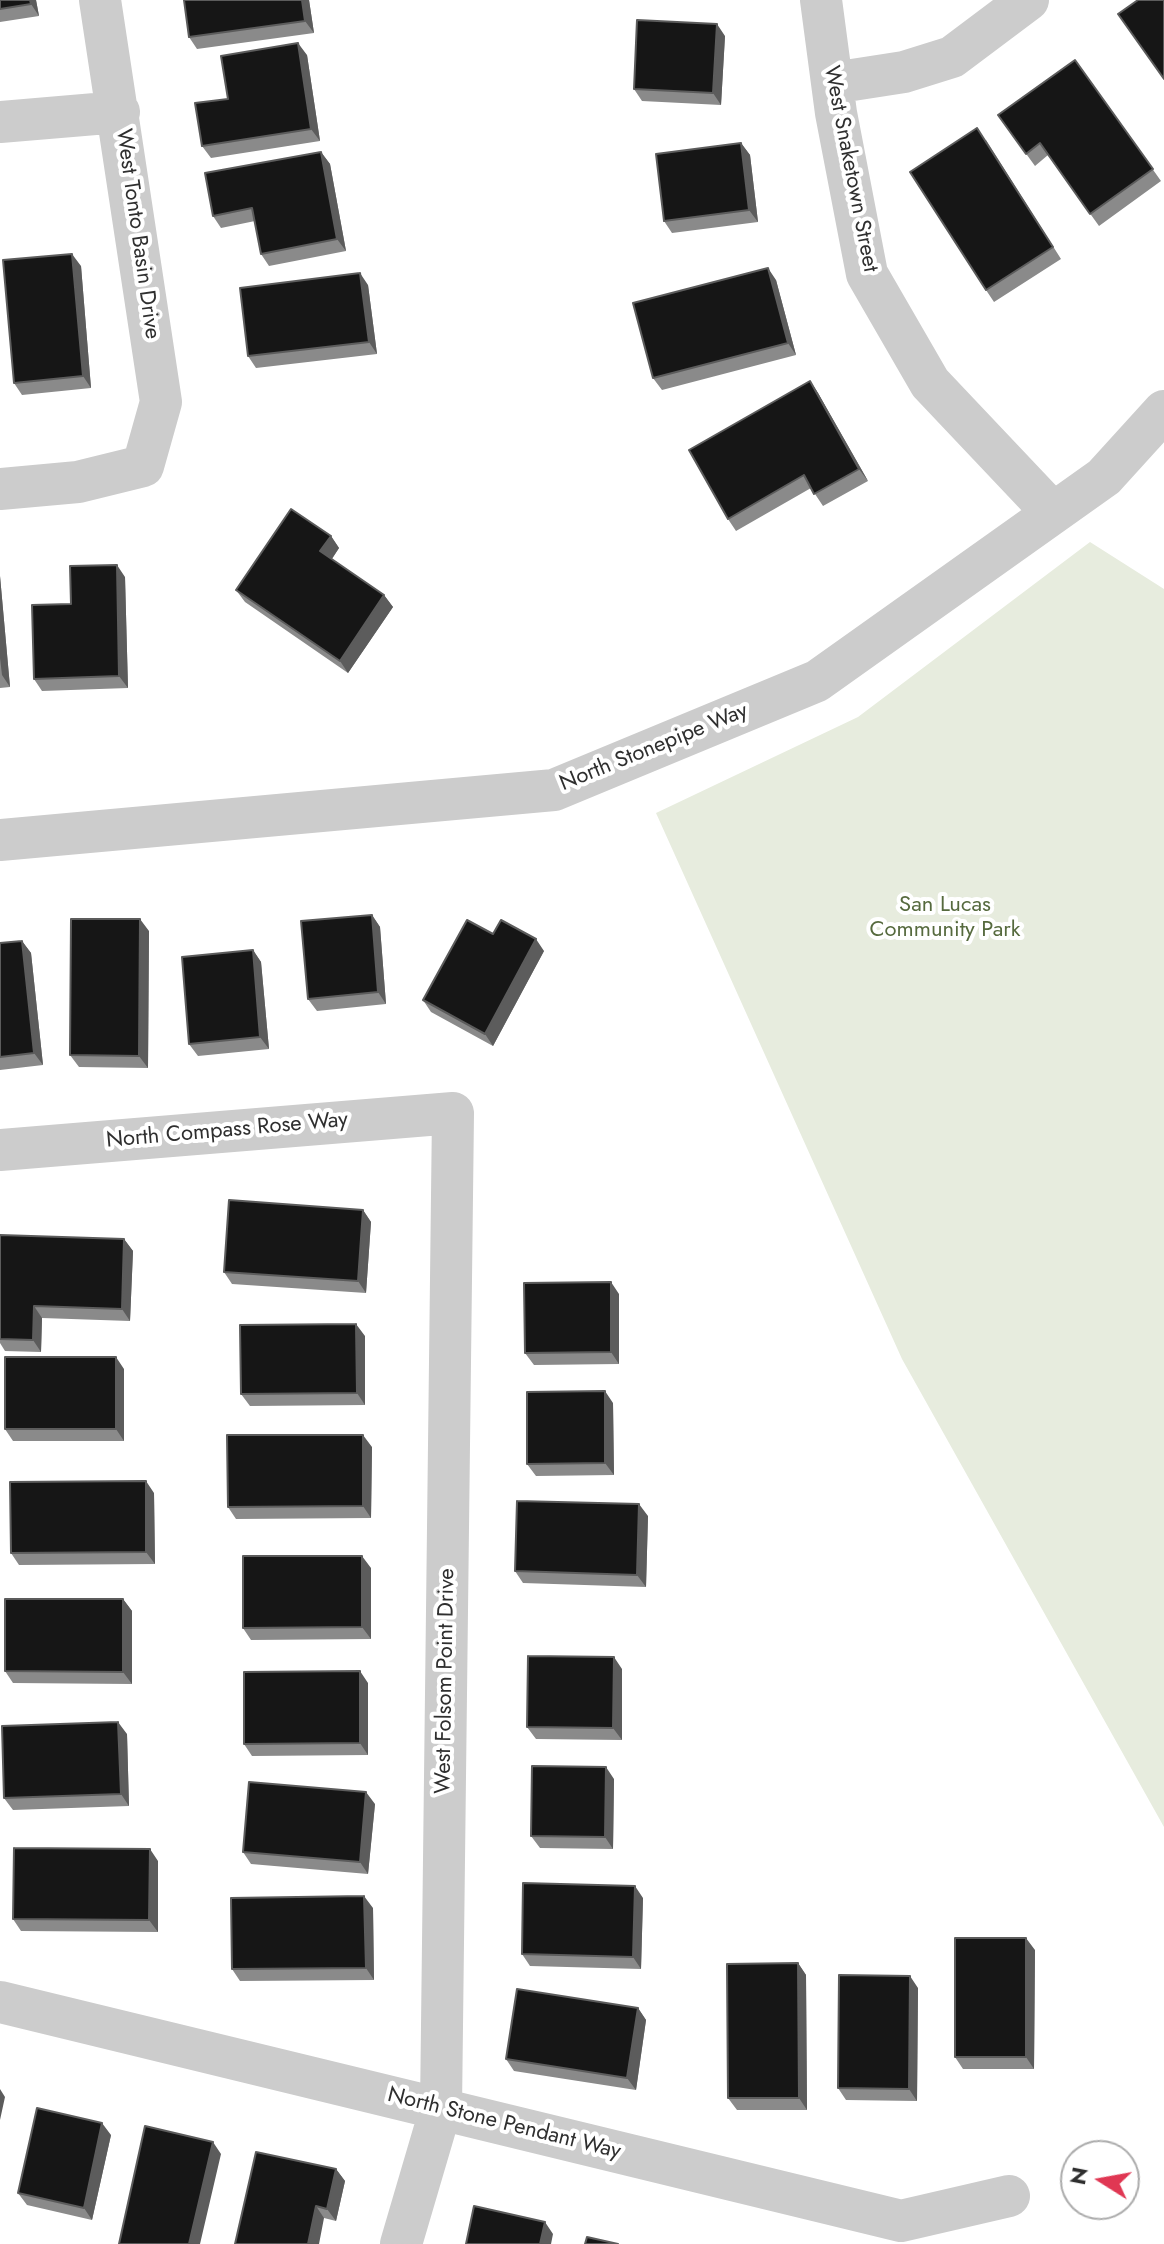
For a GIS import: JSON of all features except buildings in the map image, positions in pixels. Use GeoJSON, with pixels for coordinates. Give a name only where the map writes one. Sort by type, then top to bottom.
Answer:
{"type":"FeatureCollection","features":[{"type":"Feature","properties":{"kind":"street","name":"West Tonto Basin Drive"},"geometry":{"type":"LineString","coordinates":[[0,489],[78,482],[143,466],[161,402],[100,0]]}},
{"type":"Feature","properties":{"kind":"street","name":"West Snaketown Street"},"geometry":{"type":"LineString","coordinates":[[821,0],[867,274],[930,383],[1053,513]]}},
{"type":"Feature","properties":{"kind":"street"},"geometry":{"type":"LineString","coordinates":[[833,83],[904,72],[952,57],[1028,0]]}},
{"type":"Feature","properties":{"kind":"street"},"geometry":{"type":"LineString","coordinates":[[0,122],[119,112]]}},
{"type":"Feature","properties":{"kind":"street","name":"North Stonepipe Way"},"geometry":{"type":"LineString","coordinates":[[0,840],[554,790],[817,681],[1104,477],[1164,411]]}},
{"type":"Feature","properties":{"kind":"street","name":"North Compass Rose Way"},"geometry":{"type":"LineString","coordinates":[[0,1150],[453,1113]]}},
{"type":"Feature","properties":{"kind":"street","name":"West Folsom Point Drive"},"geometry":{"type":"LineString","coordinates":[[401,2244],[441,2108],[453,1113]]}},
{"type":"Feature","properties":{"kind":"street","name":"North Stone Pendant Way"},"geometry":{"type":"LineString","coordinates":[[0,2002],[901,2221],[1009,2196]]}},
{"type":"Feature","properties":{"kind":"green space","name":"San Lucas Community Park"},"geometry":{"type":"Polygon","coordinates":[[[1090,542],[1164,589],[1164,1827],[902,1359],[656,813],[858,717],[1090,542]]]}}]}
